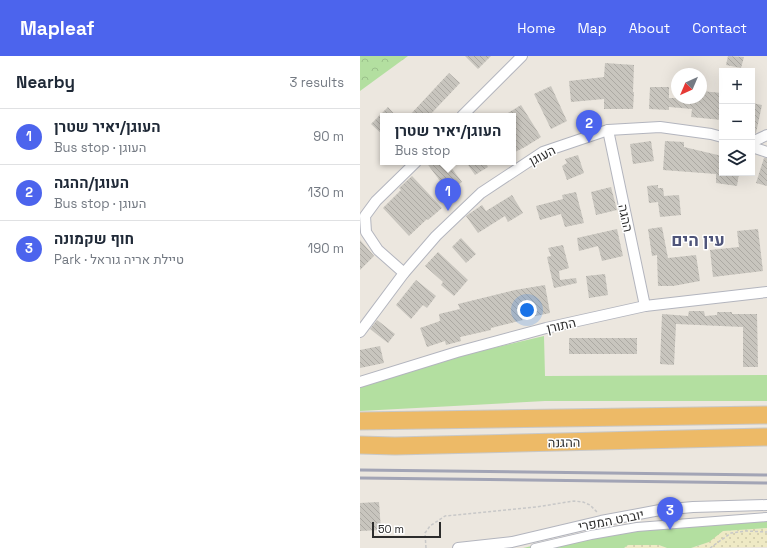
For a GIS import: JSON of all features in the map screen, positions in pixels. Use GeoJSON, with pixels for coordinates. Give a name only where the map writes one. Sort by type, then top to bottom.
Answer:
{"type":"FeatureCollection","features":[{"type":"Feature","properties":{"kind":"highway","name":"ההגנה"},"geometry":{"type":"LineString","coordinates":[[360,421],[767,415]]}},
{"type":"Feature","properties":{"kind":"highway","name":"ההגנה"},"geometry":{"type":"LineString","coordinates":[[360,445],[395,446],[767,437]]}},
{"type":"Feature","properties":{"kind":"street"},"geometry":{"type":"LineString","coordinates":[[465,113],[522,56]]}},
{"type":"Feature","properties":{"kind":"street","name":"העוגן"},"geometry":{"type":"LineString","coordinates":[[360,332],[404,273],[436,236],[481,193],[543,152],[608,130],[660,127],[719,136]]}},
{"type":"Feature","properties":{"kind":"street","name":"ההגה"},"geometry":{"type":"LineString","coordinates":[[608,130],[645,306]]}},
{"type":"Feature","properties":{"kind":"street"},"geometry":{"type":"LineString","coordinates":[[755,141],[767,135]]}},
{"type":"Feature","properties":{"kind":"street"},"geometry":{"type":"LineString","coordinates":[[755,148],[767,152]]}},
{"type":"Feature","properties":{"kind":"street"},"geometry":{"type":"LineString","coordinates":[[404,273],[378,250],[366,232],[365,216],[376,201],[413,165]]}},
{"type":"Feature","properties":{"kind":"street","name":"התורן"},"geometry":{"type":"LineString","coordinates":[[360,382],[464,350],[546,328],[645,306],[767,292]]}},
{"type":"Feature","properties":{"kind":"street","name":"יוברט המפרי"},"geometry":{"type":"LineString","coordinates":[[458,548],[512,542],[601,521],[660,510],[694,507],[767,505]]}},
{"type":"Feature","properties":{"kind":"street"},"geometry":{"type":"LineString","coordinates":[[536,548],[592,535],[638,527],[767,517]]}},
{"type":"Feature","properties":{"kind":"path"},"geometry":{"type":"LineString","coordinates":[[426,548],[425,533],[430,526],[445,516],[536,507],[574,501],[582,502],[594,508],[601,521]]}},
{"type":"Feature","properties":{"kind":"path"},"geometry":{"type":"LineString","coordinates":[[710,548],[731,533],[746,531],[767,532]]}},
{"type":"Feature","properties":{"kind":"green space"},"geometry":{"type":"Polygon","coordinates":[[[360,56],[408,56],[360,91],[360,56]]]}},
{"type":"Feature","properties":{"kind":"green space"},"geometry":{"type":"Polygon","coordinates":[[[544,336],[545,376],[767,375],[767,401],[545,401],[360,411],[360,386],[455,357],[544,336]]]}},
{"type":"Feature","properties":{"kind":"green space"},"geometry":{"type":"Polygon","coordinates":[[[767,515],[767,528],[723,531],[709,542],[691,548],[667,548],[659,545],[628,545],[624,548],[523,548],[607,529],[767,515]]]}},
{"type":"Feature","properties":{"kind":"sand"},"geometry":{"type":"Polygon","coordinates":[[[767,528],[767,547],[691,548],[701,545],[723,531],[767,528]]]}},
{"type":"Feature","properties":{"kind":"sand"},"geometry":{"type":"Polygon","coordinates":[[[628,545],[659,545],[667,548],[624,548],[628,545]]]}},
{"type":"Feature","properties":{"kind":"building"},"geometry":{"type":"Polygon","coordinates":[[[465,56],[491,56],[478,69],[465,56]]]}},
{"type":"Feature","properties":{"kind":"building"},"geometry":{"type":"Polygon","coordinates":[[[728,56],[744,57],[741,68],[726,65],[728,56]]]}},
{"type":"Feature","properties":{"kind":"building"},"geometry":{"type":"Polygon","coordinates":[[[605,63],[634,65],[633,109],[604,109],[604,99],[571,102],[569,81],[604,77],[605,63]]]}},
{"type":"Feature","properties":{"kind":"building"},"geometry":{"type":"Polygon","coordinates":[[[449,73],[460,83],[432,113],[412,113],[449,73]]]}},
{"type":"Feature","properties":{"kind":"building"},"geometry":{"type":"Polygon","coordinates":[[[551,86],[567,121],[551,129],[534,94],[551,86]]]}},
{"type":"Feature","properties":{"kind":"building"},"geometry":{"type":"Polygon","coordinates":[[[650,87],[669,87],[669,98],[671,98],[671,104],[707,104],[707,92],[719,93],[719,120],[691,117],[692,109],[669,107],[669,110],[649,109],[650,87]]]}},
{"type":"Feature","properties":{"kind":"building"},"geometry":{"type":"Polygon","coordinates":[[[755,104],[762,105],[755,134],[755,104]]]}},
{"type":"Feature","properties":{"kind":"building"},"geometry":{"type":"Polygon","coordinates":[[[521,105],[541,137],[516,152],[516,113],[508,113],[521,105]]]}},
{"type":"Feature","properties":{"kind":"building"},"geometry":{"type":"Polygon","coordinates":[[[388,107],[393,113],[382,113],[388,107]]]}},
{"type":"Feature","properties":{"kind":"building"},"geometry":{"type":"Polygon","coordinates":[[[380,115],[380,132],[371,124],[380,115]]]}},
{"type":"Feature","properties":{"kind":"building"},"geometry":{"type":"Polygon","coordinates":[[[651,141],[654,161],[633,164],[630,144],[651,141]]]}},
{"type":"Feature","properties":{"kind":"building"},"geometry":{"type":"Polygon","coordinates":[[[665,141],[684,142],[684,147],[719,155],[719,176],[739,176],[737,186],[716,183],[716,174],[663,170],[665,141]]]}},
{"type":"Feature","properties":{"kind":"building"},"geometry":{"type":"Polygon","coordinates":[[[578,155],[584,173],[567,180],[562,166],[567,163],[565,159],[578,155]]]}},
{"type":"Feature","properties":{"kind":"building"},"geometry":{"type":"Polygon","coordinates":[[[764,158],[767,158],[767,186],[756,183],[764,158]]]}},
{"type":"Feature","properties":{"kind":"building"},"geometry":{"type":"Polygon","coordinates":[[[428,165],[449,165],[462,182],[448,192],[428,165]]]}},
{"type":"Feature","properties":{"kind":"building"},"geometry":{"type":"Polygon","coordinates":[[[468,165],[487,165],[488,167],[475,175],[468,165]]]}},
{"type":"Feature","properties":{"kind":"building"},"geometry":{"type":"Polygon","coordinates":[[[412,176],[442,208],[428,220],[427,219],[409,236],[383,208],[401,190],[399,188],[412,176]]]}},
{"type":"Feature","properties":{"kind":"building"},"geometry":{"type":"Polygon","coordinates":[[[658,185],[658,188],[663,188],[664,196],[679,195],[681,215],[660,217],[658,202],[649,203],[647,186],[658,185]]]}},
{"type":"Feature","properties":{"kind":"building"},"geometry":{"type":"Polygon","coordinates":[[[611,187],[617,210],[596,215],[591,192],[611,187]]]}},
{"type":"Feature","properties":{"kind":"building"},"geometry":{"type":"Polygon","coordinates":[[[576,192],[584,223],[565,227],[561,214],[540,220],[536,206],[563,199],[562,195],[576,192]]]}},
{"type":"Feature","properties":{"kind":"building"},"geometry":{"type":"Polygon","coordinates":[[[512,195],[523,213],[508,222],[505,216],[478,233],[466,216],[482,205],[486,211],[512,195]]]}},
{"type":"Feature","properties":{"kind":"building"},"geometry":{"type":"Polygon","coordinates":[[[662,227],[668,258],[696,255],[700,281],[673,286],[658,286],[657,255],[652,256],[648,229],[662,227]]]}},
{"type":"Feature","properties":{"kind":"building"},"geometry":{"type":"Polygon","coordinates":[[[617,229],[623,256],[602,261],[598,246],[579,251],[577,238],[617,229]]]}},
{"type":"Feature","properties":{"kind":"building"},"geometry":{"type":"Polygon","coordinates":[[[758,229],[763,271],[713,277],[710,250],[739,247],[737,231],[758,229]]]}},
{"type":"Feature","properties":{"kind":"building"},"geometry":{"type":"Polygon","coordinates":[[[461,238],[476,254],[466,263],[452,247],[461,238]]]}},
{"type":"Feature","properties":{"kind":"building"},"geometry":{"type":"Polygon","coordinates":[[[360,240],[374,256],[360,270],[360,240]]]}},
{"type":"Feature","properties":{"kind":"building"},"geometry":{"type":"Polygon","coordinates":[[[563,245],[569,268],[559,271],[560,280],[576,278],[577,283],[554,288],[547,257],[551,256],[548,248],[563,245]]]}},
{"type":"Feature","properties":{"kind":"building"},"geometry":{"type":"Polygon","coordinates":[[[438,252],[468,280],[454,296],[441,285],[443,282],[425,266],[438,252]]]}},
{"type":"Feature","properties":{"kind":"building"},"geometry":{"type":"Polygon","coordinates":[[[605,274],[608,295],[589,298],[586,276],[605,274]]]}},
{"type":"Feature","properties":{"kind":"building"},"geometry":{"type":"Polygon","coordinates":[[[416,280],[436,296],[427,308],[423,305],[411,319],[396,305],[416,280]]]}},
{"type":"Feature","properties":{"kind":"building"},"geometry":{"type":"Polygon","coordinates":[[[545,285],[550,313],[522,319],[523,320],[491,328],[491,330],[460,337],[461,341],[446,345],[445,341],[427,347],[420,328],[440,321],[439,314],[460,309],[458,304],[515,290],[545,285]]]}},
{"type":"Feature","properties":{"kind":"building"},"geometry":{"type":"Polygon","coordinates":[[[689,311],[704,311],[705,316],[717,315],[717,312],[732,312],[732,314],[757,314],[758,367],[743,367],[743,327],[676,324],[674,365],[660,364],[662,314],[688,316],[689,311]]]}},
{"type":"Feature","properties":{"kind":"building"},"geometry":{"type":"Polygon","coordinates":[[[377,320],[395,334],[388,343],[370,329],[377,320]]]}},
{"type":"Feature","properties":{"kind":"building"},"geometry":{"type":"Polygon","coordinates":[[[569,338],[637,338],[637,354],[569,354],[569,338]]]}},
{"type":"Feature","properties":{"kind":"building"},"geometry":{"type":"Polygon","coordinates":[[[380,346],[384,363],[360,368],[360,350],[380,346]]]}},
{"type":"Feature","properties":{"kind":"building"},"geometry":{"type":"Polygon","coordinates":[[[379,502],[381,530],[360,531],[360,503],[379,502]]]}},
{"type":"Feature","properties":{"kind":"railway"},"geometry":{"type":"LineString","coordinates":[[360,470],[767,475]]}},
{"type":"Feature","properties":{"kind":"railway"},"geometry":{"type":"LineString","coordinates":[[360,478],[767,483]]}},
{"type":"Feature","properties":{"kind":"place","name":"העוגן/ההגה"},"geometry":{"type":"Point","coordinates":[589,143]}},
{"type":"Feature","properties":{"kind":"place","name":"העוגן/יאיר שטרן"},"geometry":{"type":"Point","coordinates":[448,211]}},
{"type":"Feature","properties":{"kind":"place","name":"חוף שקמונה"},"geometry":{"type":"Point","coordinates":[670,530]}},
{"type":"Feature","properties":{"kind":"district","name":"עין הים"},"geometry":{"type":"Point","coordinates":[698,240]}}]}
